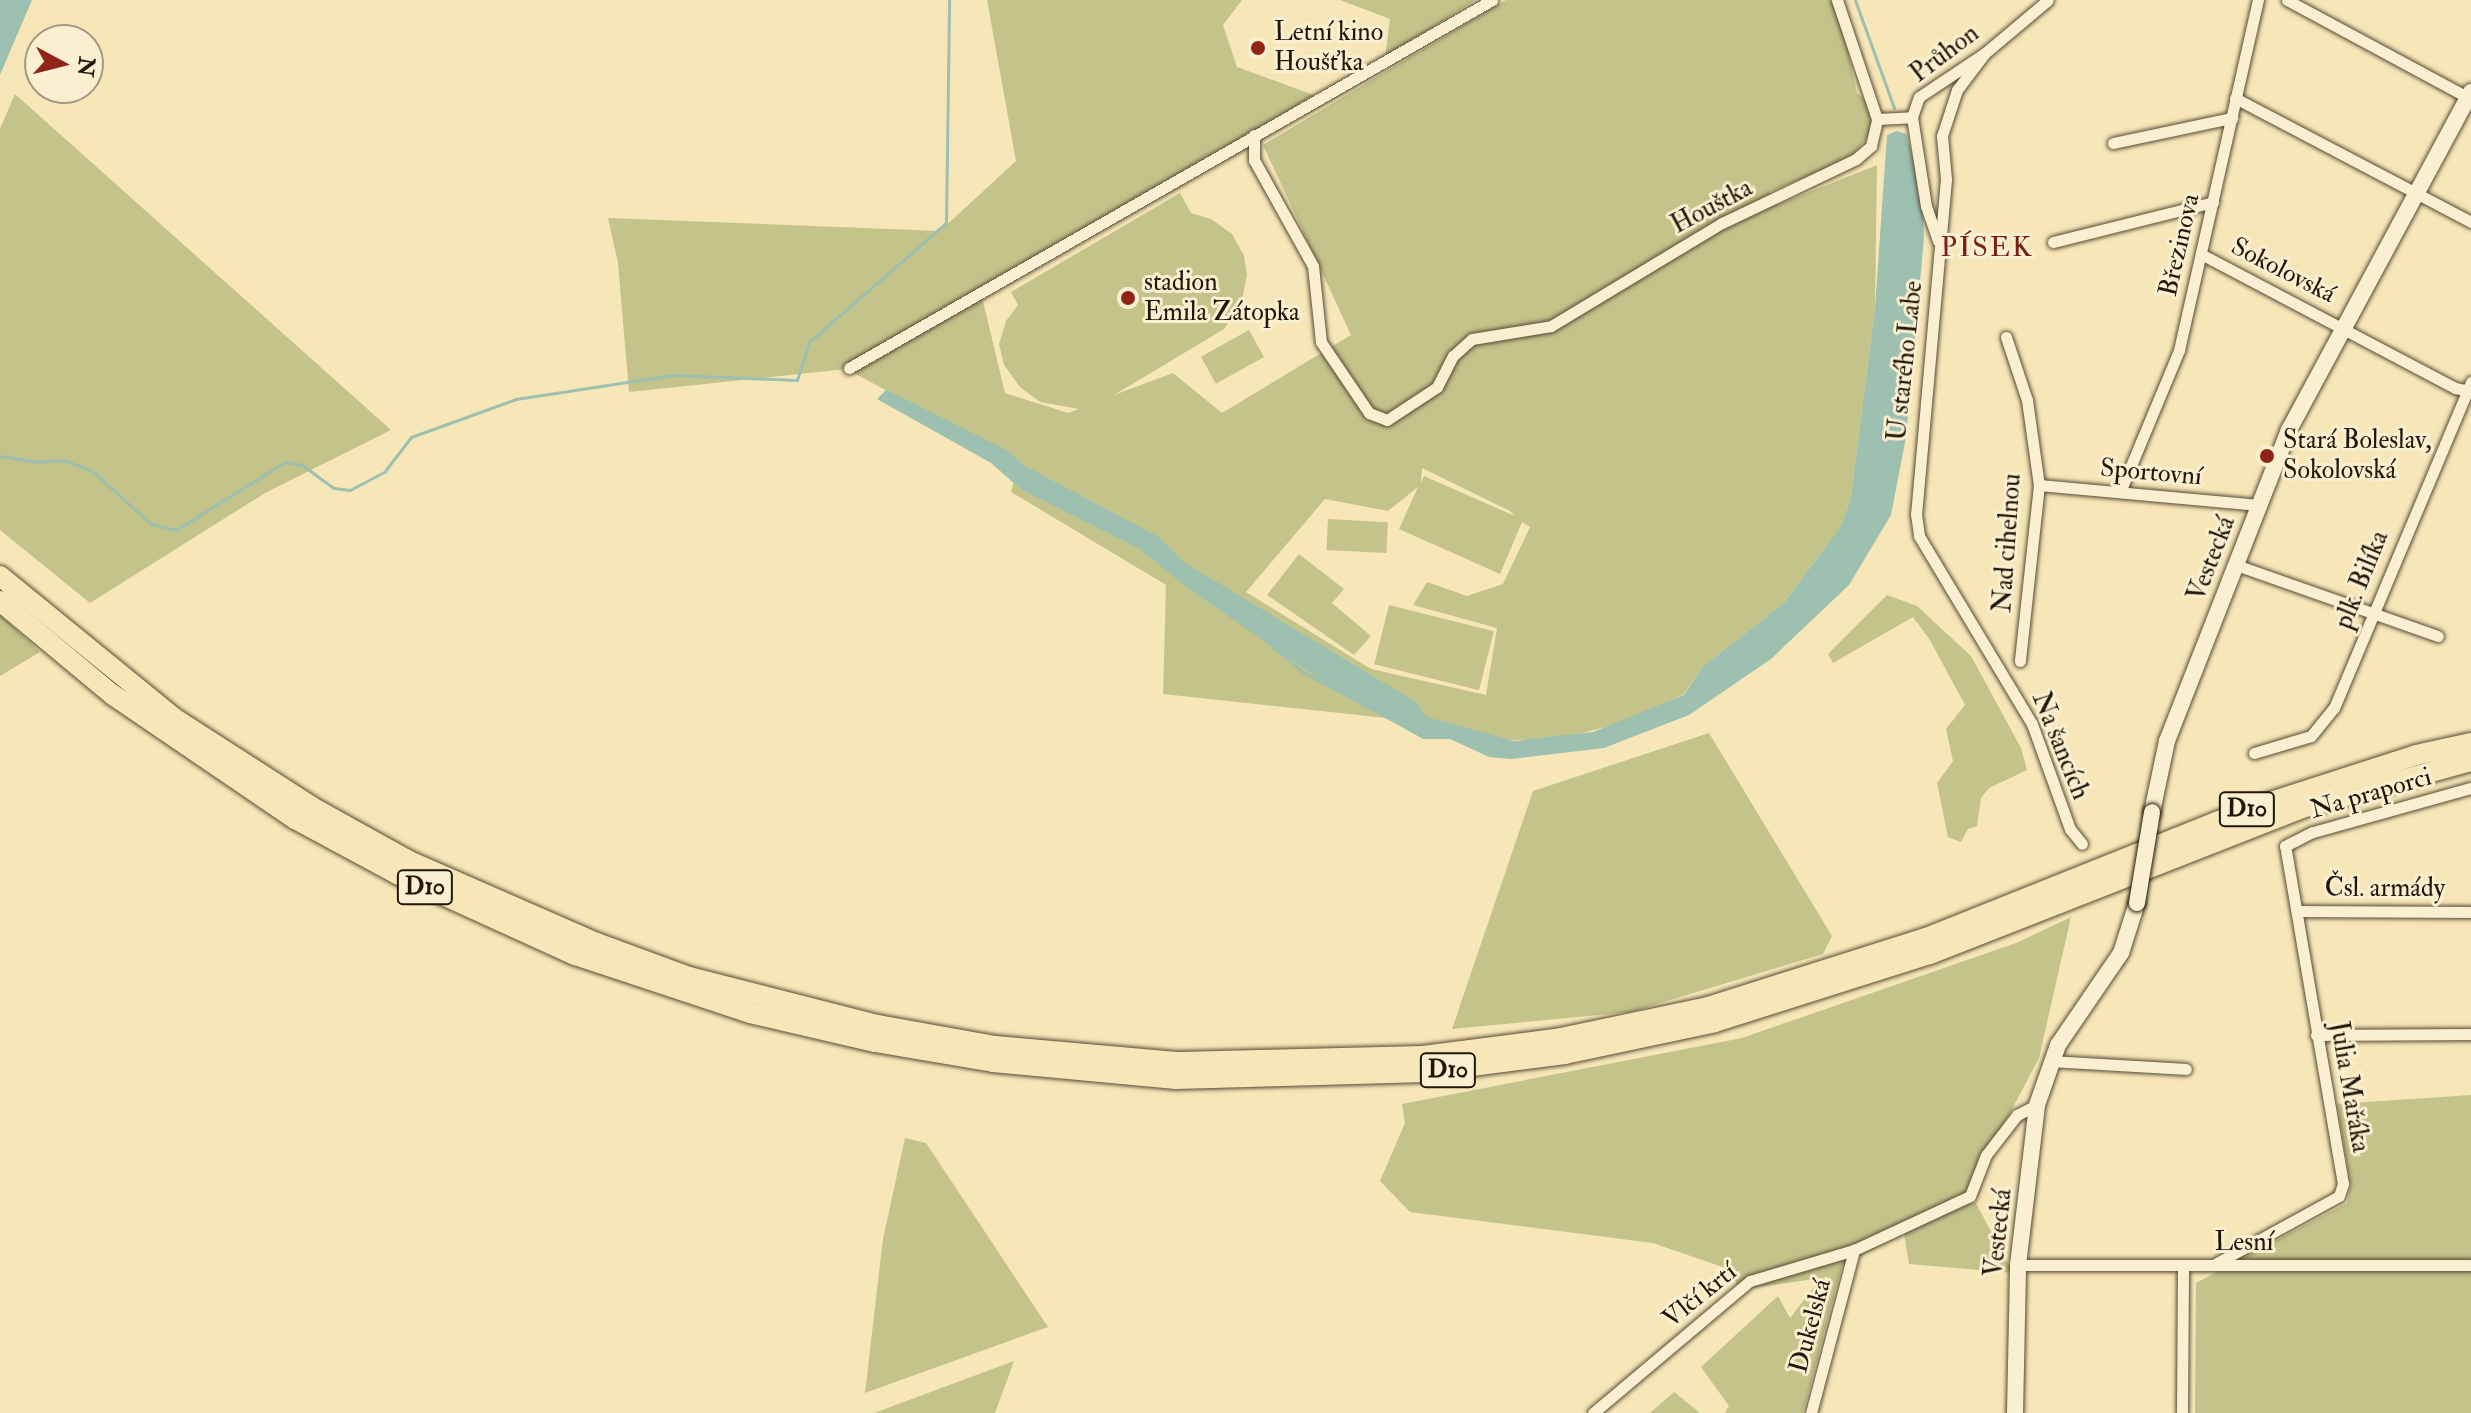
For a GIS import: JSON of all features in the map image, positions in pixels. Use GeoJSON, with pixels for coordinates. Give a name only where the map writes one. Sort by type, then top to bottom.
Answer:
{"type":"FeatureCollection","features":[{"type":"Feature","properties":{"kind":"highway","name":"D10"},"geometry":{"type":"LineString","coordinates":[[0,576],[73,651]]}},
{"type":"Feature","properties":{"kind":"highway","name":"D10"},"geometry":{"type":"LineString","coordinates":[[0,601],[73,651],[198,756],[295,819],[425,887],[575,955],[669,989],[993,1062],[1176,1079],[1426,1072],[1565,1054],[1715,1022],[1854,981],[2246,810],[2416,755],[2471,743]]}},
{"type":"Feature","properties":{"kind":"highway","name":"D10"},"geometry":{"type":"LineString","coordinates":[[2030,906],[2305,807],[2471,761]]}},
{"type":"Feature","properties":{"kind":"street"},"geometry":{"type":"LineString","coordinates":[[849,368],[1492,0]]}},
{"type":"Feature","properties":{"kind":"street"},"geometry":{"type":"LineString","coordinates":[[1837,0],[1877,119],[1912,117],[1926,206],[1940,247]]}},
{"type":"Feature","properties":{"kind":"street","name":"Průhon"},"geometry":{"type":"LineString","coordinates":[[1912,117],[1919,97],[1985,53],[2048,0]]}},
{"type":"Feature","properties":{"kind":"street","name":"Březinova"},"geometry":{"type":"LineString","coordinates":[[2120,492],[2179,350],[2258,0]]}},
{"type":"Feature","properties":{"kind":"street"},"geometry":{"type":"LineString","coordinates":[[2287,0],[2470,96]]}},
{"type":"Feature","properties":{"kind":"street","name":"U starého Labe"},"geometry":{"type":"LineString","coordinates":[[1985,53],[1945,114],[1940,247],[1916,489],[1919,536],[1999,665]]}},
{"type":"Feature","properties":{"kind":"street","name":"Vestecká"},"geometry":{"type":"LineString","coordinates":[[2015,1413],[2018,1265],[2037,1105],[2051,1061],[2121,953],[2137,903],[2167,741],[2289,430],[2470,96]]}},
{"type":"Feature","properties":{"kind":"street"},"geometry":{"type":"LineString","coordinates":[[2235,98],[2471,222]]}},
{"type":"Feature","properties":{"kind":"street"},"geometry":{"type":"LineString","coordinates":[[2113,143],[2232,118]]}},
{"type":"Feature","properties":{"kind":"street","name":"Houštka"},"geometry":{"type":"LineString","coordinates":[[1254,135],[1254,160],[1313,266],[1321,342],[1377,419],[1387,420],[1432,392],[1453,356],[1472,339],[1551,326],[1722,223],[1856,159],[1871,146],[1877,119]]}},
{"type":"Feature","properties":{"kind":"street"},"geometry":{"type":"LineString","coordinates":[[2053,242],[2213,202]]}},
{"type":"Feature","properties":{"kind":"street","name":"Sokolovská"},"geometry":{"type":"LineString","coordinates":[[2201,254],[2470,388]]}},
{"type":"Feature","properties":{"kind":"street","name":"Nad cihelnou"},"geometry":{"type":"LineString","coordinates":[[2006,337],[2027,400],[2039,485],[2020,661]]}},
{"type":"Feature","properties":{"kind":"street","name":"plk. Bilíka"},"geometry":{"type":"LineString","coordinates":[[2254,753],[2311,736],[2334,708],[2470,388]]}},
{"type":"Feature","properties":{"kind":"street","name":"Sportovní"},"geometry":{"type":"LineString","coordinates":[[2039,485],[2259,505]]}},
{"type":"Feature","properties":{"kind":"street"},"geometry":{"type":"LineString","coordinates":[[2236,565],[2438,636]]}},
{"type":"Feature","properties":{"kind":"street","name":"Na šancích"},"geometry":{"type":"LineString","coordinates":[[1999,665],[2032,724],[2070,829],[2082,844]]}},
{"type":"Feature","properties":{"kind":"street","name":"Na praporci"},"geometry":{"type":"LineString","coordinates":[[2285,846],[2313,832],[2471,788]]}},
{"type":"Feature","properties":{"kind":"street","name":"Julia Mařáka"},"geometry":{"type":"LineString","coordinates":[[2215,1264],[2339,1196],[2343,1184],[2285,846]]}},
{"type":"Feature","properties":{"kind":"street","name":"Čsl. armády"},"geometry":{"type":"LineString","coordinates":[[2298,911],[2471,912]]}},
{"type":"Feature","properties":{"kind":"street"},"geometry":{"type":"LineString","coordinates":[[2316,1035],[2471,1034]]}},
{"type":"Feature","properties":{"kind":"street"},"geometry":{"type":"LineString","coordinates":[[2051,1061],[2186,1069]]}},
{"type":"Feature","properties":{"kind":"street","name":"Vlčí krtí"},"geometry":{"type":"LineString","coordinates":[[1593,1413],[1750,1281],[1854,1250],[1970,1196],[1986,1155],[2017,1115],[2037,1105]]}},
{"type":"Feature","properties":{"kind":"street"},"geometry":{"type":"LineString","coordinates":[[2244,1248],[2245,1265]]}},
{"type":"Feature","properties":{"kind":"street","name":"Dukelská"},"geometry":{"type":"LineString","coordinates":[[1811,1413],[1854,1250]]}},
{"type":"Feature","properties":{"kind":"street","name":"Lesní"},"geometry":{"type":"LineString","coordinates":[[2018,1265],[2471,1265]]}},
{"type":"Feature","properties":{"kind":"street"},"geometry":{"type":"LineString","coordinates":[[2182,1413],[2183,1266]]}},
{"type":"Feature","properties":{"kind":"green space"},"geometry":{"type":"Polygon","coordinates":[[[987,0],[1242,0],[1223,25],[1237,67],[1314,95],[982,297],[1005,393],[1068,413],[1079,409],[1040,402],[1020,387],[1004,365],[999,344],[1006,321],[1018,305],[1011,292],[1180,193],[1191,213],[1211,219],[1232,234],[1244,256],[1247,275],[1241,304],[1224,329],[1114,395],[1173,373],[1222,413],[1351,335],[1263,145],[1506,0],[1831,0],[1845,37],[1857,93],[1884,118],[1848,160],[1769,192],[1774,206],[1877,165],[1875,308],[1851,496],[1841,526],[1783,604],[1702,667],[1684,694],[1630,721],[1558,739],[1508,740],[1451,725],[1163,694],[1166,585],[1011,492],[1019,461],[846,369],[629,392],[618,263],[608,218],[940,231],[1016,161],[987,0]],[[1422,468],[1421,483],[1424,476],[1515,516],[1510,511],[1422,468]],[[1418,487],[1388,511],[1325,499],[1246,592],[1371,669],[1486,695],[1497,628],[1413,605],[1427,582],[1467,596],[1503,584],[1530,527],[1522,522],[1500,574],[1399,529],[1418,487]]]}},
{"type":"Feature","properties":{"kind":"green space"},"geometry":{"type":"Polygon","coordinates":[[[1340,0],[1475,0],[1385,58],[1390,19],[1340,0]]]}},
{"type":"Feature","properties":{"kind":"green space"},"geometry":{"type":"Polygon","coordinates":[[[15,94],[391,430],[265,493],[90,603],[0,530],[0,129],[15,94]]]}},
{"type":"Feature","properties":{"kind":"green space"},"geometry":{"type":"Polygon","coordinates":[[[1249,330],[1264,357],[1216,384],[1201,357],[1249,330]]]}},
{"type":"Feature","properties":{"kind":"green space"},"geometry":{"type":"Polygon","coordinates":[[[1328,519],[1388,522],[1386,553],[1326,550],[1328,519]]]}},
{"type":"Feature","properties":{"kind":"green space"},"geometry":{"type":"Polygon","coordinates":[[[1299,554],[1344,589],[1332,603],[1371,636],[1354,655],[1267,595],[1299,554]]]}},
{"type":"Feature","properties":{"kind":"green space"},"geometry":{"type":"Polygon","coordinates":[[[1887,595],[1917,606],[1971,656],[2021,748],[2027,770],[1989,788],[1981,798],[1977,826],[1968,829],[1961,842],[1948,837],[1937,783],[1953,761],[1946,729],[1965,705],[1930,640],[1913,617],[1833,663],[1828,654],[1887,595]]]}},
{"type":"Feature","properties":{"kind":"green space"},"geometry":{"type":"Polygon","coordinates":[[[1389,605],[1494,631],[1479,690],[1374,664],[1389,605]]]}},
{"type":"Feature","properties":{"kind":"green space"},"geometry":{"type":"Polygon","coordinates":[[[0,615],[40,652],[0,676],[0,615]]]}},
{"type":"Feature","properties":{"kind":"green space"},"geometry":{"type":"Polygon","coordinates":[[[1709,733],[1832,936],[1823,954],[1630,1012],[1452,1029],[1533,791],[1709,733]]]}},
{"type":"Feature","properties":{"kind":"green space"},"geometry":{"type":"Polygon","coordinates":[[[2071,917],[2039,1058],[1967,1194],[1947,1206],[1976,1203],[2013,1273],[1909,1264],[1904,1233],[1842,1266],[1803,1413],[1725,1413],[1729,1406],[1701,1367],[1778,1296],[1790,1318],[1821,1278],[1739,1290],[1731,1270],[1653,1243],[1410,1212],[1380,1181],[1405,1123],[1402,1104],[1742,1038],[2016,943],[2071,917]]]}},
{"type":"Feature","properties":{"kind":"green space"},"geometry":{"type":"Polygon","coordinates":[[[2471,1095],[2471,1413],[2195,1413],[2196,1283],[2347,1203],[2351,1186],[2337,1104],[2471,1095]]]}},
{"type":"Feature","properties":{"kind":"green space"},"geometry":{"type":"Polygon","coordinates":[[[905,1138],[926,1143],[1048,1327],[865,1393],[883,1239],[905,1138]]]}},
{"type":"Feature","properties":{"kind":"green space"},"geometry":{"type":"Polygon","coordinates":[[[1014,1361],[995,1413],[874,1413],[1014,1361]]]}},
{"type":"Feature","properties":{"kind":"green space"},"geometry":{"type":"Polygon","coordinates":[[[1674,1392],[1700,1413],[1650,1413],[1674,1392]]]}},
{"type":"Feature","properties":{"kind":"shaded area"},"geometry":{"type":"Polygon","coordinates":[[[0,0],[32,0],[0,75],[0,0]]]}},
{"type":"Feature","properties":{"kind":"shaded area"},"geometry":{"type":"Polygon","coordinates":[[[1897,131],[1906,134],[1922,193],[1924,238],[1906,437],[1891,515],[1849,585],[1771,659],[1689,715],[1604,748],[1511,759],[1489,757],[1450,739],[1423,739],[1324,682],[1186,587],[1140,549],[1022,490],[991,463],[877,399],[886,390],[907,400],[1008,451],[1025,466],[1159,537],[1185,563],[1416,702],[1427,717],[1514,741],[1593,732],[1684,695],[1702,667],[1783,604],[1841,526],[1851,496],[1875,308],[1887,135],[1897,131]]]}},
{"type":"Feature","properties":{"kind":"waterway"},"geometry":{"type":"LineString","coordinates":[[0,456],[37,462],[63,460],[91,470],[151,524],[176,530],[285,462],[302,465],[334,488],[350,490],[385,471],[411,437],[516,399],[673,375],[797,380],[809,342],[946,223],[949,0]]}},
{"type":"Feature","properties":{"kind":"waterway"},"geometry":{"type":"LineString","coordinates":[[1855,0],[1894,108]]}},
{"type":"Feature","properties":{"kind":"waterway"},"geometry":{"type":"LineString","coordinates":[[1253,630],[1303,672],[1422,736]]}},
{"type":"Feature","properties":{"kind":"place","name":"Letní kino Houšťka"},"geometry":{"type":"Point","coordinates":[1258,48]}},
{"type":"Feature","properties":{"kind":"place","name":"stadion Emila Zátopka"},"geometry":{"type":"Point","coordinates":[1128,298]}},
{"type":"Feature","properties":{"kind":"place","name":"Stará Boleslav, Sokolovská"},"geometry":{"type":"Point","coordinates":[2267,456]}},
{"type":"Feature","properties":{"kind":"district","name":"PÍSEK"},"geometry":{"type":"Point","coordinates":[1987,248]}}]}
